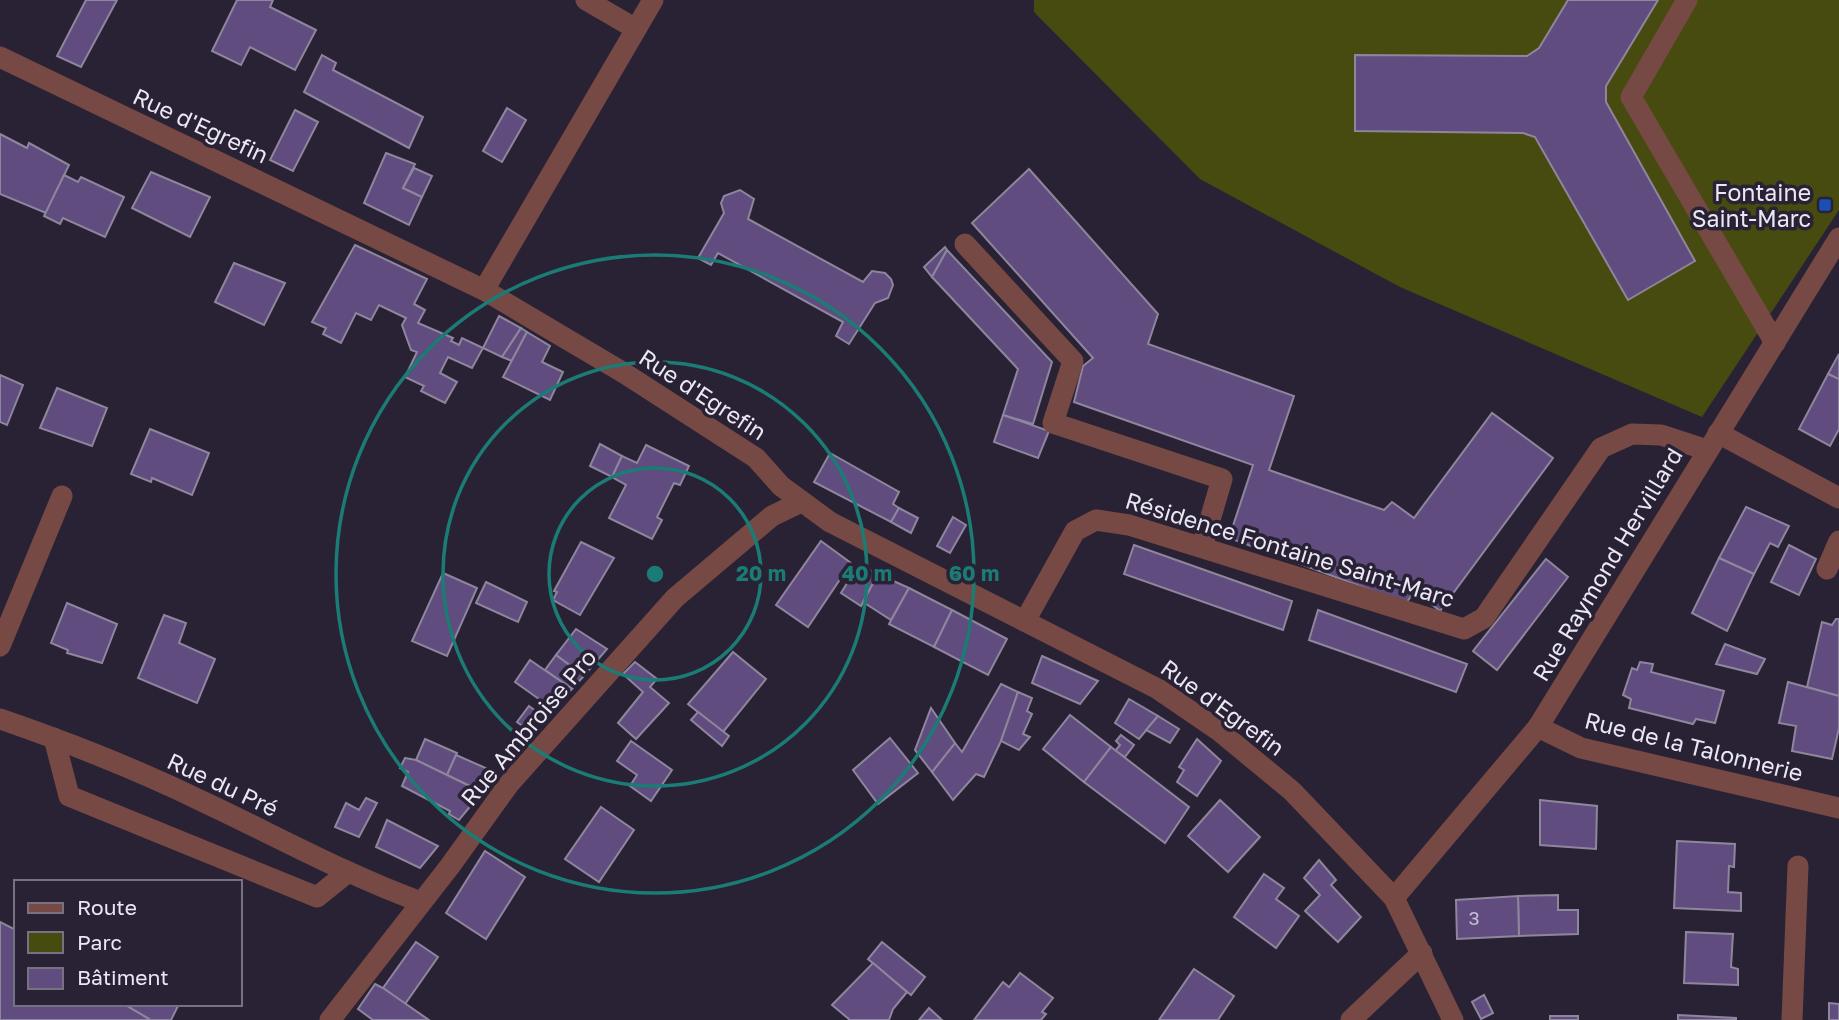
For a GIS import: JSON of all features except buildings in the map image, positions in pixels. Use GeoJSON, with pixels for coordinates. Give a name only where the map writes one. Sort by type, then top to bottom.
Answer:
{"type":"FeatureCollection","features":[{"type":"Feature","properties":{"kind":"street"},"geometry":{"type":"LineString","coordinates":[[586,0],[636,29]]}},
{"type":"Feature","properties":{"kind":"street"},"geometry":{"type":"LineString","coordinates":[[484,290],[653,0]]}},
{"type":"Feature","properties":{"kind":"street"},"geometry":{"type":"LineString","coordinates":[[1687,0],[1631,97],[1775,343]]}},
{"type":"Feature","properties":{"kind":"street","name":"Rue d'Egrefin"},"geometry":{"type":"LineString","coordinates":[[0,57],[484,290],[624,373],[756,458],[781,486],[830,522],[1158,689],[1218,730],[1292,791],[1394,898],[1453,1020]]}},
{"type":"Feature","properties":{"kind":"street","name":"Rue Raymond Hervillard"},"geometry":{"type":"LineString","coordinates":[[1394,898],[1538,727],[1775,343],[1831,266],[1839,238]]}},
{"type":"Feature","properties":{"kind":"street"},"geometry":{"type":"LineString","coordinates":[[965,244],[1073,361],[1053,423],[1222,478],[1202,547]]}},
{"type":"Feature","properties":{"kind":"street","name":"Résidence Fontaine Saint-Marc"},"geometry":{"type":"LineString","coordinates":[[1025,621],[1074,531],[1096,520],[1129,525],[1464,629],[1484,618],[1601,448],[1632,434],[1713,441],[1839,498]]}},
{"type":"Feature","properties":{"kind":"street"},"geometry":{"type":"LineString","coordinates":[[0,646],[62,496]]}},
{"type":"Feature","properties":{"kind":"street","name":"Rue Ambroise Pro"},"geometry":{"type":"LineString","coordinates":[[330,1020],[509,784],[674,598],[772,516],[801,502]]}},
{"type":"Feature","properties":{"kind":"street"},"geometry":{"type":"LineString","coordinates":[[1827,569],[1839,541]]}},
{"type":"Feature","properties":{"kind":"street","name":"Rue du Pré"},"geometry":{"type":"LineString","coordinates":[[0,719],[54,737],[204,802],[348,872],[421,902]]}},
{"type":"Feature","properties":{"kind":"street","name":"Rue de la Talonnerie"},"geometry":{"type":"LineString","coordinates":[[1538,727],[1581,748],[1839,808]]}},
{"type":"Feature","properties":{"kind":"street"},"geometry":{"type":"LineString","coordinates":[[54,737],[69,796],[317,897],[348,872]]}},
{"type":"Feature","properties":{"kind":"street"},"geometry":{"type":"LineString","coordinates":[[1792,1020],[1798,866]]}},
{"type":"Feature","properties":{"kind":"street"},"geometry":{"type":"LineString","coordinates":[[1351,1020],[1422,953]]}},
{"type":"Feature","properties":{"kind":"green space"},"geometry":{"type":"Polygon","coordinates":[[[1034,0],[1568,0],[1539,48],[1527,56],[1355,56],[1355,131],[1523,133],[1535,137],[1628,300],[1695,261],[1606,102],[1606,86],[1658,0],[1839,0],[1839,210],[1702,417],[1400,287],[1200,179],[1034,12],[1034,0]]]}},
{"type":"Feature","properties":{"kind":"place","name":"Fontaine Saint-Marc"},"geometry":{"type":"Point","coordinates":[1825,205]}}]}
